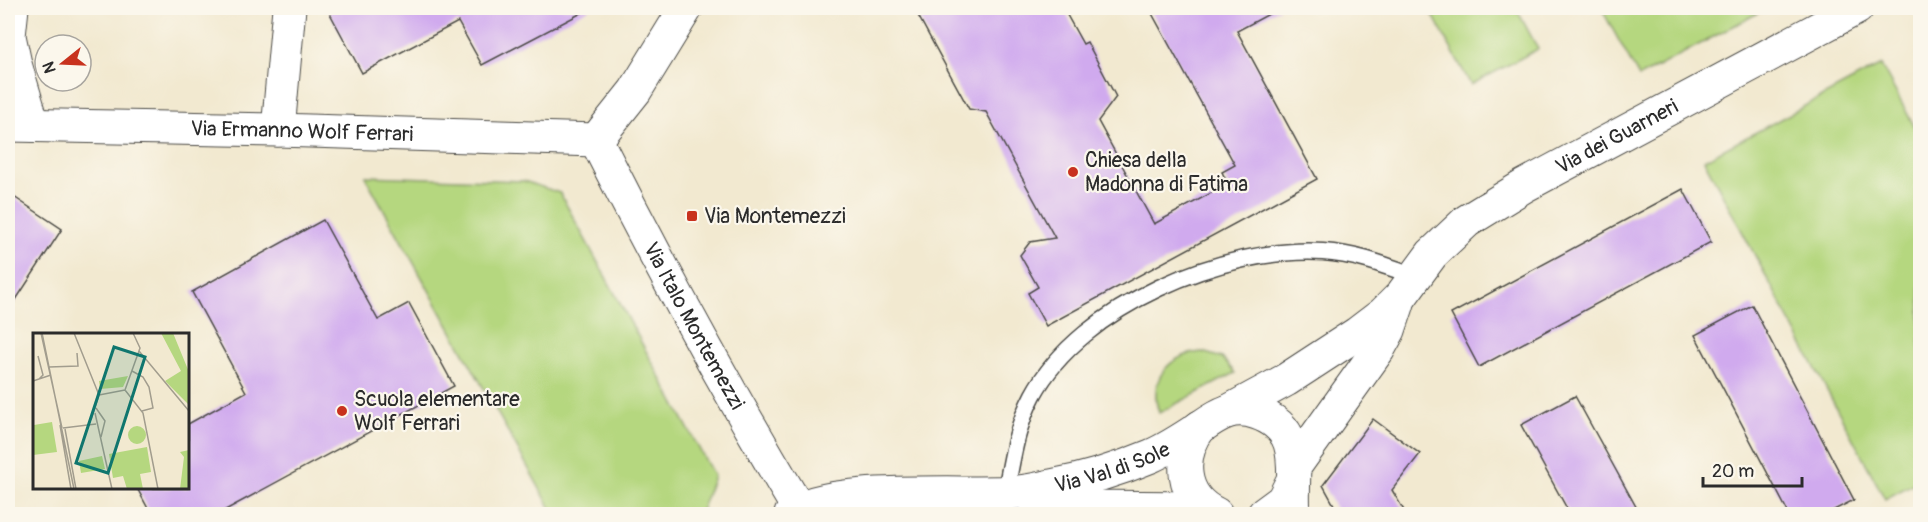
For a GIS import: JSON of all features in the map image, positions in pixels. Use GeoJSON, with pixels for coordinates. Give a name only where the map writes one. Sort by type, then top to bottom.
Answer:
{"type":"FeatureCollection","features":[{"type":"Feature","properties":{"kind":"street"},"geometry":{"type":"LineString","coordinates":[[12,8],[9,36],[15,64],[20,125]]}},
{"type":"Feature","properties":{"kind":"street"},"geometry":{"type":"LineString","coordinates":[[278,130],[289,8]]}},
{"type":"Feature","properties":{"kind":"street"},"geometry":{"type":"LineString","coordinates":[[596,140],[635,91],[686,8]]}},
{"type":"Feature","properties":{"kind":"street","name":"Via dei Guarneri"},"geometry":{"type":"LineString","coordinates":[[1229,411],[1286,380],[1383,314],[1449,236],[1467,221],[1492,205],[1857,8]]}},
{"type":"Feature","properties":{"kind":"street","name":"Via Ermanno Wolf Ferrari"},"geometry":{"type":"LineString","coordinates":[[20,125],[596,140]]}},
{"type":"Feature","properties":{"kind":"street","name":"Via Italo Montemezzi"},"geometry":{"type":"LineString","coordinates":[[596,140],[794,511]]}},
{"type":"Feature","properties":{"kind":"street","name":"Via dei Guarneri"},"geometry":{"type":"LineString","coordinates":[[1294,473],[1378,350],[1408,286]]}},
{"type":"Feature","properties":{"kind":"street"},"geometry":{"type":"LineString","coordinates":[[1229,411],[1251,411],[1268,418],[1276,424],[1290,442],[1294,473],[1294,514]]}},
{"type":"Feature","properties":{"kind":"street","name":"Via Val di Sole"},"geometry":{"type":"LineString","coordinates":[[794,511],[851,495],[1012,492],[1053,486],[1118,468],[1152,455],[1209,420],[1229,411]]}},
{"type":"Feature","properties":{"kind":"street","name":"Via Val di Sole"},"geometry":{"type":"LineString","coordinates":[[1200,427],[1186,451],[1186,478],[1201,504],[1214,513]]}},
{"type":"Feature","properties":{"kind":"street"},"geometry":{"type":"LineString","coordinates":[[1264,514],[1282,500],[1294,473]]}},
{"type":"Feature","properties":{"kind":"street","name":"Via Val di Sole"},"geometry":{"type":"LineString","coordinates":[[1012,492],[1084,507],[1197,508],[1214,513]]}},
{"type":"Feature","properties":{"kind":"lane"},"geometry":{"type":"LineString","coordinates":[[1012,492],[1018,430],[1025,410],[1045,376],[1059,358],[1100,323],[1144,296],[1178,280],[1233,261],[1291,252],[1348,255],[1408,286]]}},
{"type":"Feature","properties":{"kind":"green space"},"geometry":{"type":"Polygon","coordinates":[[[1429,8],[1516,8],[1538,49],[1471,85],[1429,8]]]}},
{"type":"Feature","properties":{"kind":"green space"},"geometry":{"type":"Polygon","coordinates":[[[1601,8],[1767,8],[1639,77],[1601,8]]]}},
{"type":"Feature","properties":{"kind":"green space"},"geometry":{"type":"Polygon","coordinates":[[[1881,65],[1920,137],[1920,480],[1885,499],[1704,160],[1881,65]]]}},
{"type":"Feature","properties":{"kind":"green space"},"geometry":{"type":"Polygon","coordinates":[[[365,176],[524,181],[560,193],[714,476],[700,514],[554,514],[365,176]]]}},
{"type":"Feature","properties":{"kind":"green space"},"geometry":{"type":"Polygon","coordinates":[[[1202,352],[1222,358],[1235,373],[1159,413],[1156,390],[1164,371],[1179,358],[1202,352]]]}},
{"type":"Feature","properties":{"kind":"building"},"geometry":{"type":"Polygon","coordinates":[[[327,8],[591,8],[482,65],[458,22],[362,73],[327,8]]]}},
{"type":"Feature","properties":{"kind":"building"},"geometry":{"type":"Polygon","coordinates":[[[914,8],[1063,8],[1083,44],[1087,42],[1116,97],[1098,121],[1154,224],[1228,184],[1222,172],[1235,165],[1149,8],[1280,8],[1237,31],[1317,179],[1046,326],[1028,293],[1038,287],[1020,255],[1030,242],[1055,238],[986,112],[969,109],[914,8]]]}},
{"type":"Feature","properties":{"kind":"building"},"geometry":{"type":"Polygon","coordinates":[[[1683,189],[1711,242],[1479,367],[1451,314],[1683,189]]]}},
{"type":"Feature","properties":{"kind":"building"},"geometry":{"type":"Polygon","coordinates":[[[8,193],[62,229],[8,312],[8,193]]]}},
{"type":"Feature","properties":{"kind":"building"},"geometry":{"type":"Polygon","coordinates":[[[323,220],[378,320],[409,303],[454,386],[218,514],[151,514],[138,489],[189,489],[189,423],[246,392],[192,292],[323,220]]]}},
{"type":"Feature","properties":{"kind":"building"},"geometry":{"type":"Polygon","coordinates":[[[1752,305],[1854,500],[1826,514],[1789,514],[1695,335],[1752,305]]]}},
{"type":"Feature","properties":{"kind":"building"},"geometry":{"type":"Polygon","coordinates":[[[1575,396],[1640,514],[1570,514],[1521,425],[1575,396]]]}},
{"type":"Feature","properties":{"kind":"building"},"geometry":{"type":"Polygon","coordinates":[[[1373,419],[1420,454],[1392,490],[1406,514],[1339,514],[1323,485],[1373,419]]]}},
{"type":"Feature","properties":{"kind":"place","name":"Chiesa della Madonna di Fatima"},"geometry":{"type":"Point","coordinates":[1073,172]}},
{"type":"Feature","properties":{"kind":"place","name":"Via Montemezzi"},"geometry":{"type":"Point","coordinates":[692,216]}},
{"type":"Feature","properties":{"kind":"place","name":"Scuola elementare Wolf Ferrari"},"geometry":{"type":"Point","coordinates":[342,411]}}]}
